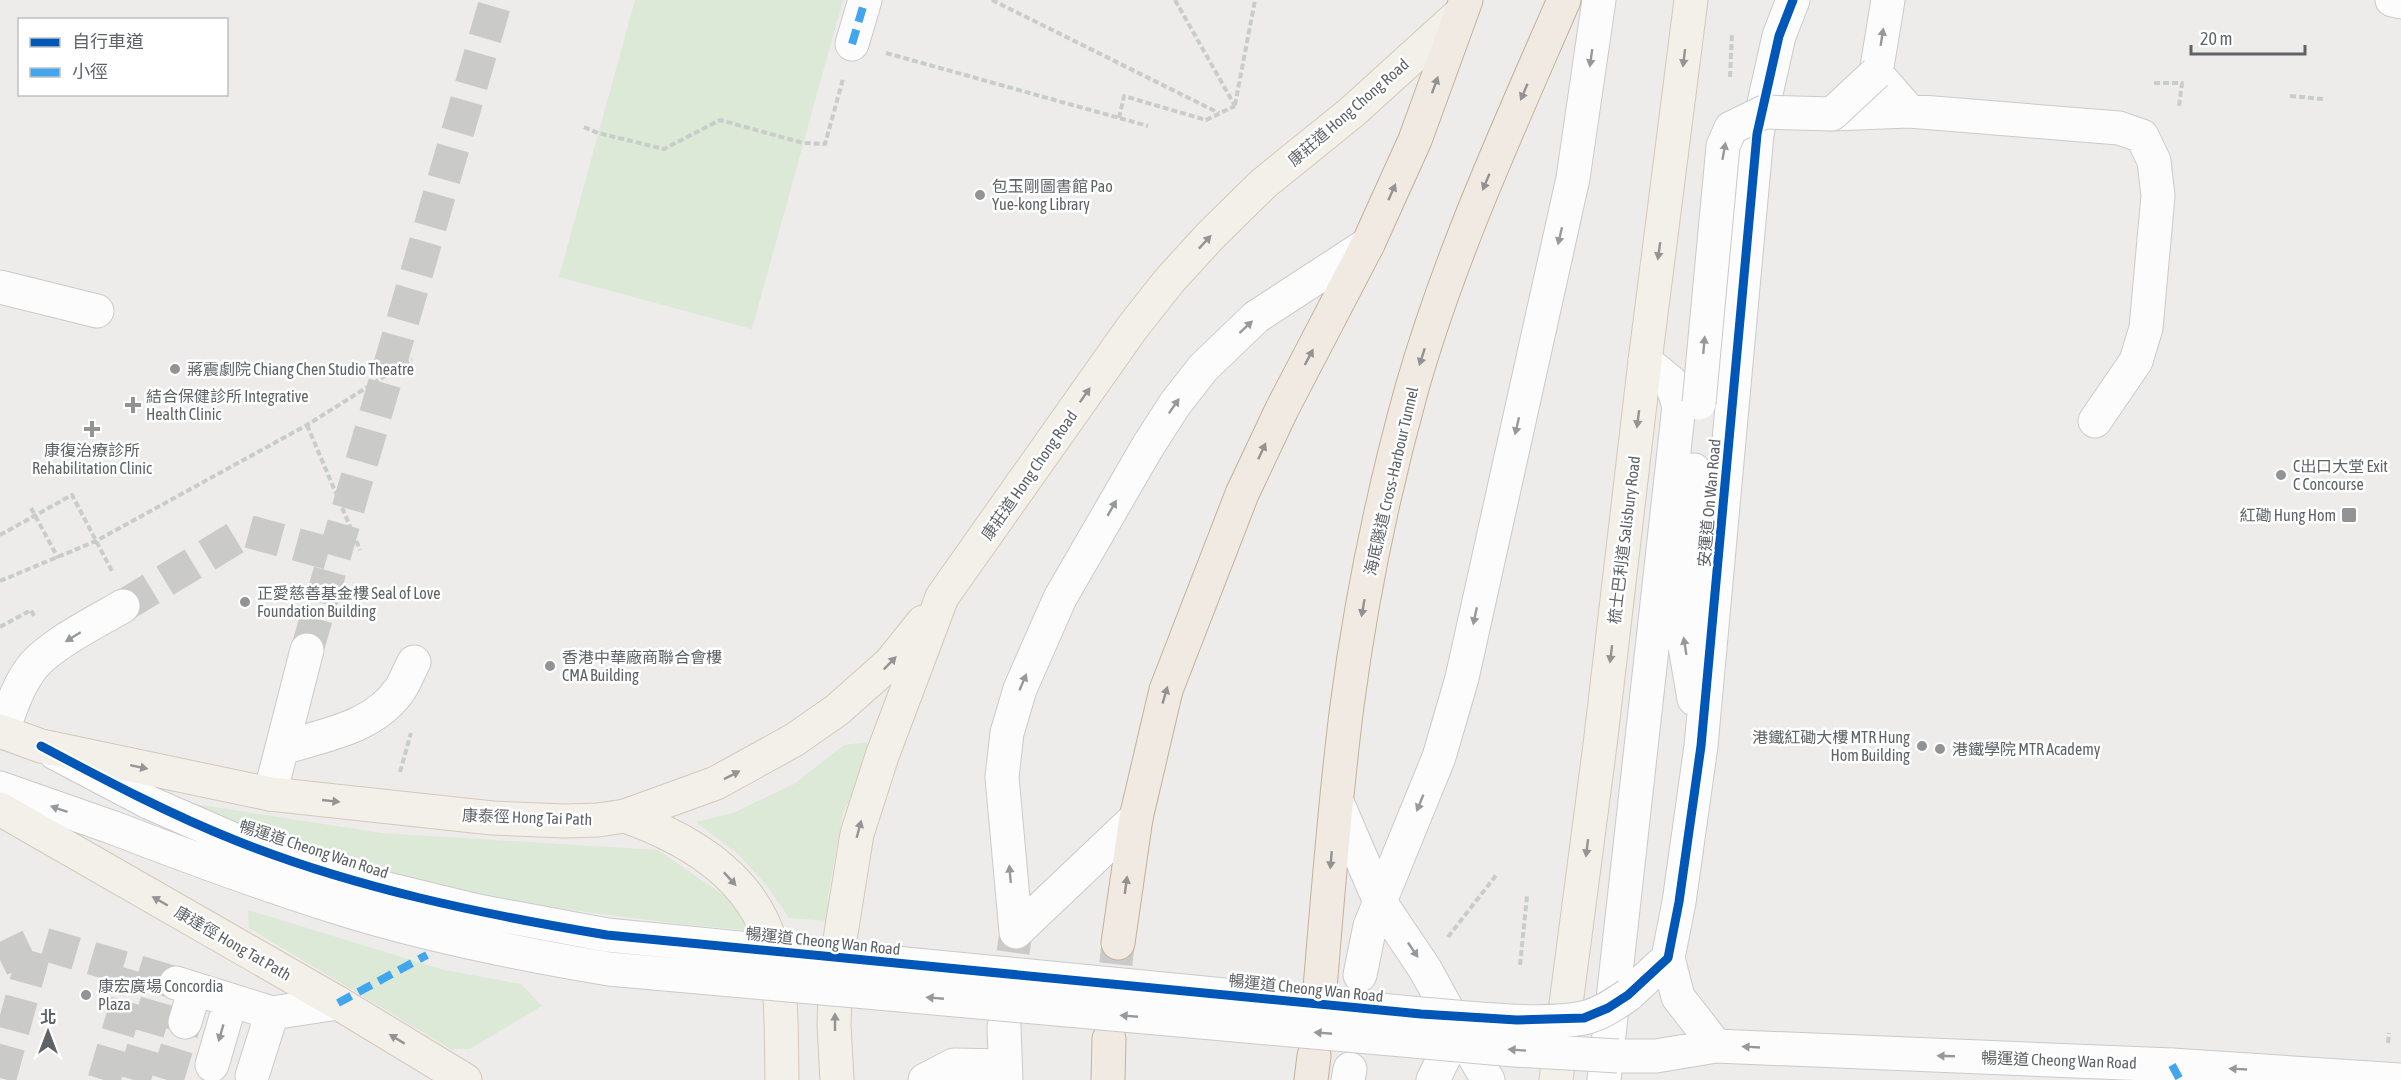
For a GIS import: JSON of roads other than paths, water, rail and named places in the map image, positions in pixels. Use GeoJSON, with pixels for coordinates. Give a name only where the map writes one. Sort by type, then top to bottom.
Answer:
{"type":"FeatureCollection","features":[{"type":"Feature","properties":{"kind":"highway","name":"海底隧道 Cross-Harbour Tunnel"},"geometry":{"type":"LineString","coordinates":[[1320,988],[1349,696],[1371,559],[1413,387],[1440,302],[1471,218],[1564,0]]}},
{"type":"Feature","properties":{"kind":"highway"},"geometry":{"type":"LineString","coordinates":[[1118,943],[1136,818],[1166,690],[1242,494],[1282,409],[1368,244],[1415,140],[1463,7]]}},
{"type":"Feature","properties":{"kind":"highway"},"geometry":{"type":"LineString","coordinates":[[1108,1080],[1109,1039]]}},
{"type":"Feature","properties":{"kind":"main road","name":"梳士巴利道 Salisbury Road"},"geometry":{"type":"LineString","coordinates":[[1556,1080],[1600,745],[1645,361],[1691,0]]}},
{"type":"Feature","properties":{"kind":"main road","name":"康莊道 Hong Chong Road"},"geometry":{"type":"LineString","coordinates":[[837,1080],[834,1025],[836,964],[857,834],[882,756],[942,597],[1132,328],[1169,281],[1210,236],[1263,184],[1352,112],[1463,7]]}},
{"type":"Feature","properties":{"kind":"main road","name":"康泰徑 Hong Tai Path"},"geometry":{"type":"LineString","coordinates":[[40,746],[270,794],[492,818],[565,821],[626,816],[716,783],[760,761],[801,736],[837,710],[890,663],[942,597]]}},
{"type":"Feature","properties":{"kind":"main road","name":"暢運道 Cheong Wan Road"},"geometry":{"type":"LineString","coordinates":[[1,731],[40,746]]}},
{"type":"Feature","properties":{"kind":"main road","name":"康達徑 Hong Tat Path"},"geometry":{"type":"LineString","coordinates":[[0,809],[338,1003],[445,1076]]}},
{"type":"Feature","properties":{"kind":"main road"},"geometry":{"type":"LineString","coordinates":[[626,816],[657,827],[685,842],[717,865],[745,895],[762,922],[771,943],[778,979],[782,1080]]}},
{"type":"Feature","properties":{"kind":"street"},"geometry":{"type":"LineString","coordinates":[[852,44],[865,0]]}},
{"type":"Feature","properties":{"kind":"street"},"geometry":{"type":"LineString","coordinates":[[1360,975],[1370,926],[1439,757],[1462,678],[1573,178],[1599,0]]}},
{"type":"Feature","properties":{"kind":"street","name":"安運道 On Wan Road"},"geometry":{"type":"LineString","coordinates":[[1668,958],[1679,902],[1701,746],[1757,134],[1779,36],[1793,0]]}},
{"type":"Feature","properties":{"kind":"street"},"geometry":{"type":"LineString","coordinates":[[1832,114],[1876,73],[1888,0]]}},
{"type":"Feature","properties":{"kind":"street"},"geometry":{"type":"LineString","coordinates":[[2392,0],[2401,2]]}},
{"type":"Feature","properties":{"kind":"street"},"geometry":{"type":"LineString","coordinates":[[1876,73],[1908,111]]}},
{"type":"Feature","properties":{"kind":"street"},"geometry":{"type":"LineString","coordinates":[[1701,746],[1681,623],[1723,146],[1731,128],[1764,112],[1832,114],[1908,111],[2119,128],[2142,136],[2154,161],[2158,196],[2146,328],[2136,361],[2095,421]]}},
{"type":"Feature","properties":{"kind":"street"},"geometry":{"type":"LineString","coordinates":[[1136,818],[1016,932],[1002,777],[1007,733],[1020,689],[1060,598],[1148,446],[1175,404],[1203,368],[1256,317],[1368,244]]}},
{"type":"Feature","properties":{"kind":"street"},"geometry":{"type":"LineString","coordinates":[[0,287],[97,311]]}},
{"type":"Feature","properties":{"kind":"street"},"geometry":{"type":"LineString","coordinates":[[1604,1080],[1679,406],[1671,382],[1645,361]]}},
{"type":"Feature","properties":{"kind":"street"},"geometry":{"type":"LineString","coordinates":[[1,731],[15,698],[35,664],[120,593]]}},
{"type":"Feature","properties":{"kind":"street"},"geometry":{"type":"LineString","coordinates":[[270,794],[307,650]]}},
{"type":"Feature","properties":{"kind":"street"},"geometry":{"type":"LineString","coordinates":[[282,748],[357,726],[381,711],[401,688],[414,662]]}},
{"type":"Feature","properties":{"kind":"street","name":"暢運道 Cheong Wan Road"},"geometry":{"type":"LineString","coordinates":[[40,746],[150,803],[237,841],[346,879],[478,911],[607,934],[1421,1014],[1551,1021],[1584,1018],[1608,1008],[1628,995],[1668,958]]}},
{"type":"Feature","properties":{"kind":"street","name":"暢運道 Cheong Wan Road"},"geometry":{"type":"LineString","coordinates":[[0,788],[114,828],[206,864],[343,909],[465,942],[609,969],[1514,1050],[1618,1056],[1664,1068],[1716,1046],[2168,1073],[2401,1080]]}},
{"type":"Feature","properties":{"kind":"street"},"geometry":{"type":"LineString","coordinates":[[1337,802],[1380,902],[1425,969],[1488,1080]]}},
{"type":"Feature","properties":{"kind":"street"},"geometry":{"type":"LineString","coordinates":[[1668,958],[1678,997],[1716,1046]]}},
{"type":"Feature","properties":{"kind":"street"},"geometry":{"type":"LineString","coordinates":[[185,1022],[186,986],[272,1012],[338,1003]]}},
{"type":"Feature","properties":{"kind":"street"},"geometry":{"type":"LineString","coordinates":[[212,1065],[231,1000]]}},
{"type":"Feature","properties":{"kind":"street"},"geometry":{"type":"LineString","coordinates":[[252,1076],[272,1012]]}},
{"type":"Feature","properties":{"kind":"street"},"geometry":{"type":"LineString","coordinates":[[925,1080],[954,1065],[1006,1073],[1004,1027]]}},
{"type":"Feature","properties":{"kind":"street"},"geometry":{"type":"LineString","coordinates":[[1433,1080],[1458,1029]]}},
{"type":"Feature","properties":{"kind":"tunnel"},"geometry":{"type":"LineString","coordinates":[[307,650],[496,0]]}},
{"type":"Feature","properties":{"kind":"tunnel"},"geometry":{"type":"LineString","coordinates":[[123,606],[247,531],[335,555]]}},
{"type":"Feature","properties":{"kind":"tunnel"},"geometry":{"type":"LineString","coordinates":[[1006,1001],[1016,932]]}},
{"type":"Feature","properties":{"kind":"tunnel"},"geometry":{"type":"LineString","coordinates":[[0,960],[37,942],[176,983]]}},
{"type":"Feature","properties":{"kind":"tunnel"},"geometry":{"type":"LineString","coordinates":[[0,1078],[37,942]]}},
{"type":"Feature","properties":{"kind":"tunnel"},"geometry":{"type":"LineString","coordinates":[[1111,1013],[1118,943]]}},
{"type":"Feature","properties":{"kind":"tunnel"},"geometry":{"type":"LineString","coordinates":[[104,1080],[136,971]]}},
{"type":"Feature","properties":{"kind":"tunnel"},"geometry":{"type":"LineString","coordinates":[[134,1080],[163,980]]}},
{"type":"Feature","properties":{"kind":"tunnel"},"geometry":{"type":"LineString","coordinates":[[167,1080],[185,1022]]}},
{"type":"Feature","properties":{"kind":"place","name":"包玉剛圖書館 Pao Yue-kong Library"},"geometry":{"type":"Point","coordinates":[980,195]}},
{"type":"Feature","properties":{"kind":"place","name":"蔣震劇院 Chiang Chen Studio Theatre"},"geometry":{"type":"Point","coordinates":[175,369]}},
{"type":"Feature","properties":{"kind":"place","name":"結合保健診所 Integrative Health Clinic"},"geometry":{"type":"Point","coordinates":[133,405]}},
{"type":"Feature","properties":{"kind":"place","name":"康復治療診所 Rehabilitation Clinic"},"geometry":{"type":"Point","coordinates":[92,429]}},
{"type":"Feature","properties":{"kind":"place","name":"C出口大堂 Exit C Concourse"},"geometry":{"type":"Point","coordinates":[2281,475]}},
{"type":"Feature","properties":{"kind":"place","name":"紅磡 Hung Hom"},"geometry":{"type":"Point","coordinates":[2349,515]}},
{"type":"Feature","properties":{"kind":"place","name":"正愛慈善基金樓 Seal of Love Foundation Building"},"geometry":{"type":"Point","coordinates":[245,602]}},
{"type":"Feature","properties":{"kind":"place","name":"香港中華廠商聯合會樓 CMA Building"},"geometry":{"type":"Point","coordinates":[550,666]}},
{"type":"Feature","properties":{"kind":"place","name":"港鐵紅磡大樓 MTR Hung Hom Building"},"geometry":{"type":"Point","coordinates":[1922,746]}},
{"type":"Feature","properties":{"kind":"place","name":"港鐵學院 MTR Academy"},"geometry":{"type":"Point","coordinates":[1940,749]}},
{"type":"Feature","properties":{"kind":"place","name":"康宏廣場 Concordia Plaza"},"geometry":{"type":"Point","coordinates":[86,995]}}]}
